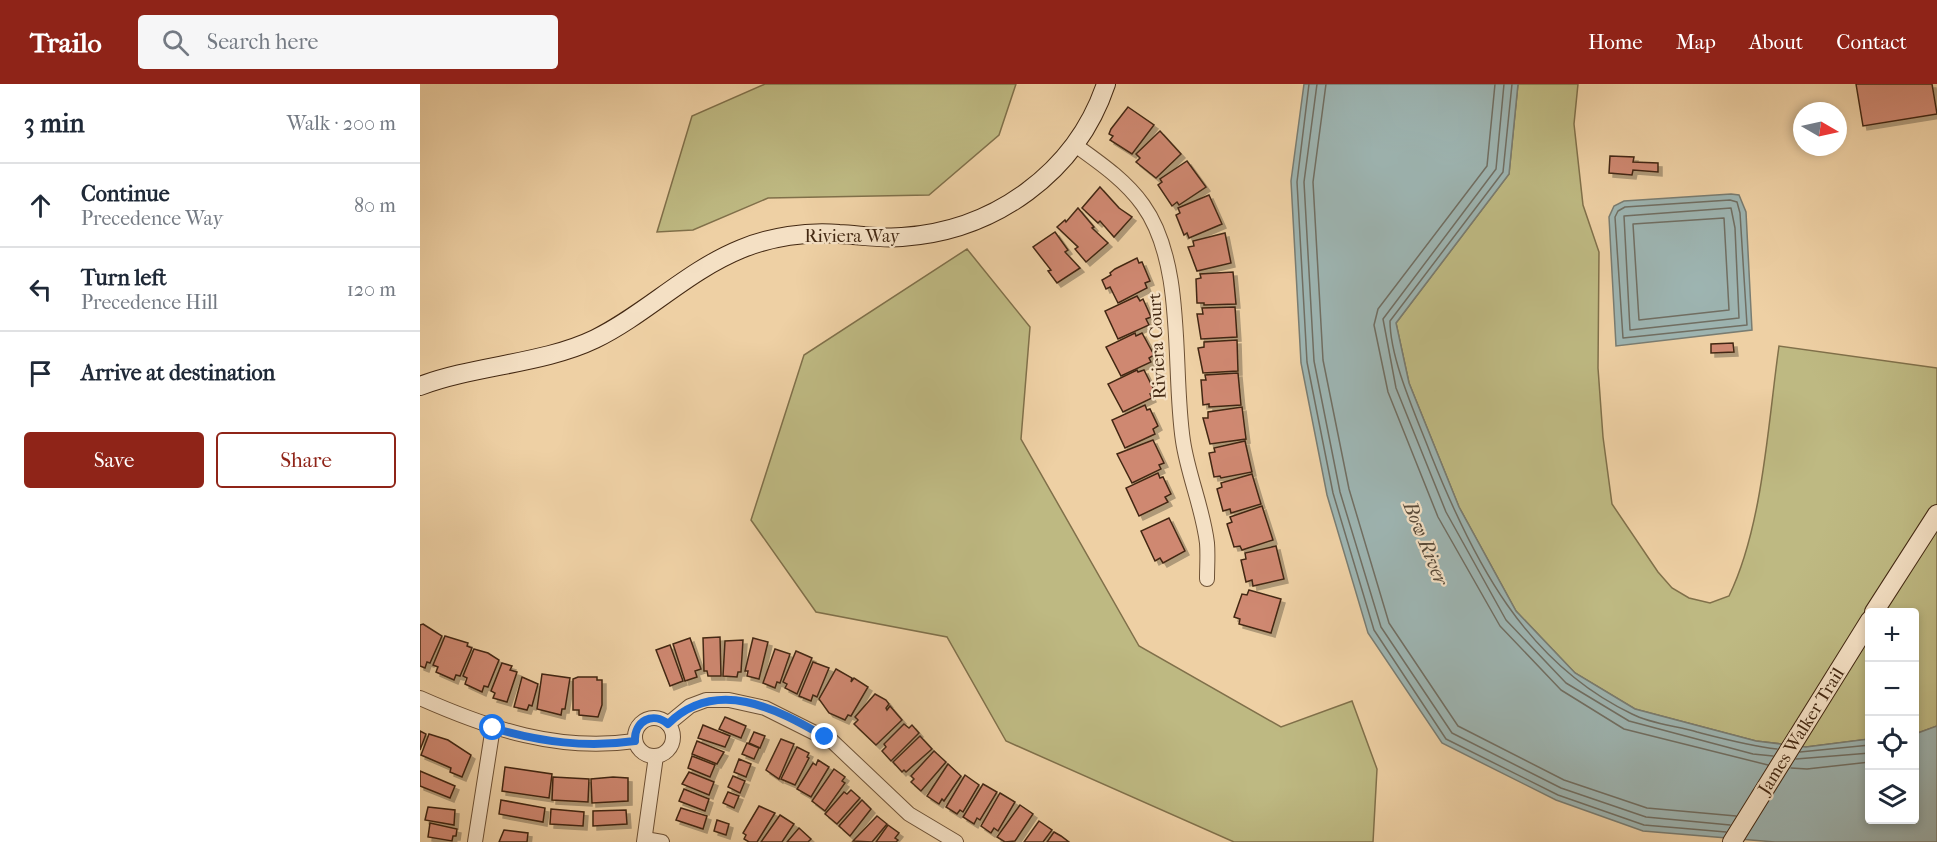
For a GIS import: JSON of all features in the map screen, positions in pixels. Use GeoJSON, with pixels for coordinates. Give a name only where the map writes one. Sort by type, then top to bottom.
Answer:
{"type":"FeatureCollection","features":[{"type":"Feature","properties":{"kind":"street","name":"Riviera Way"},"geometry":{"type":"LineString","coordinates":[[420,386],[474,369],[542,356],[593,340],[614,329],[701,269],[741,249],[763,242],[813,234],[900,237],[948,231],[966,225],[1002,208],[1037,185],[1075,145],[1089,124],[1107,84]]}},
{"type":"Feature","properties":{"kind":"street","name":"Riviera Court"},"geometry":{"type":"LineString","coordinates":[[1075,145],[1109,169],[1136,196],[1155,225],[1166,254],[1171,278],[1180,419],[1189,473],[1206,537],[1208,579]]}},
{"type":"Feature","properties":{"kind":"street","name":"James Walker Trail"},"geometry":{"type":"LineString","coordinates":[[1877,608],[1937,514]]}},
{"type":"Feature","properties":{"kind":"street","name":"James Walker Trail"},"geometry":{"type":"LineString","coordinates":[[1732,842],[1865,627]]}},
{"type":"Feature","properties":{"kind":"street"},"geometry":{"type":"LineString","coordinates":[[420,698],[493,728],[521,736],[574,744],[599,745],[635,741]]}},
{"type":"Feature","properties":{"kind":"street"},"geometry":{"type":"LineString","coordinates":[[668,724],[690,706],[706,700],[729,700],[765,708],[833,742],[852,757],[909,814],[956,842]]}},
{"type":"Feature","properties":{"kind":"street"},"geometry":{"type":"LineString","coordinates":[[658,718],[668,724],[673,741],[667,751],[656,756],[645,754],[635,741],[637,728],[645,720],[658,718]]}},
{"type":"Feature","properties":{"kind":"street"},"geometry":{"type":"LineString","coordinates":[[476,842],[493,728]]}},
{"type":"Feature","properties":{"kind":"street"},"geometry":{"type":"LineString","coordinates":[[656,756],[645,840],[662,842]]}},
{"type":"Feature","properties":{"kind":"shaded area"},"geometry":{"type":"Polygon","coordinates":[[[765,84],[1016,84],[999,135],[929,195],[768,198],[693,230],[657,232],[692,116],[765,84]]]}},
{"type":"Feature","properties":{"kind":"shaded area"},"geometry":{"type":"Polygon","coordinates":[[[1518,84],[1578,84],[1574,124],[1583,205],[1599,252],[1598,368],[1603,437],[1612,504],[1658,572],[1672,588],[1689,598],[1710,603],[1729,596],[1740,568],[1750,538],[1763,474],[1779,346],[1937,368],[1937,726],[1919,733],[1919,608],[1865,608],[1865,740],[1806,747],[1756,741],[1635,709],[1575,673],[1516,611],[1459,507],[1409,383],[1396,323],[1509,174],[1518,84]]]}},
{"type":"Feature","properties":{"kind":"shaded area"},"geometry":{"type":"Polygon","coordinates":[[[967,249],[1030,327],[1021,439],[1139,646],[1281,727],[1352,701],[1377,769],[1373,842],[1234,842],[1006,741],[947,637],[816,612],[751,520],[804,355],[967,249]]]}},
{"type":"Feature","properties":{"kind":"water","name":"Bow River"},"geometry":{"type":"Polygon","coordinates":[[[1304,84],[1518,84],[1509,174],[1396,323],[1409,383],[1459,507],[1516,611],[1575,673],[1635,709],[1756,741],[1806,747],[1865,740],[1865,824],[1919,824],[1919,733],[1937,726],[1937,842],[1775,842],[1643,831],[1556,800],[1442,743],[1368,633],[1327,495],[1301,363],[1291,181],[1304,84]]]}},
{"type":"Feature","properties":{"kind":"water"},"geometry":{"type":"Polygon","coordinates":[[[1739,195],[1746,212],[1752,330],[1616,346],[1609,217],[1614,206],[1624,201],[1739,195]]]}},
{"type":"Feature","properties":{"kind":"building"},"geometry":{"type":"Polygon","coordinates":[[[1856,84],[1932,84],[1937,114],[1863,126],[1856,84]]]}},
{"type":"Feature","properties":{"kind":"building"},"geometry":{"type":"Polygon","coordinates":[[[1128,107],[1154,125],[1132,154],[1110,140],[1113,136],[1109,134],[1128,107]]]}},
{"type":"Feature","properties":{"kind":"building"},"geometry":{"type":"Polygon","coordinates":[[[1160,131],[1181,154],[1156,178],[1136,162],[1140,158],[1136,154],[1160,131]]]}},
{"type":"Feature","properties":{"kind":"building"},"geometry":{"type":"Polygon","coordinates":[[[1610,156],[1634,157],[1633,162],[1658,163],[1658,172],[1633,170],[1632,175],[1609,173],[1610,156]]]}},
{"type":"Feature","properties":{"kind":"building"},"geometry":{"type":"Polygon","coordinates":[[[1187,161],[1206,187],[1179,205],[1177,202],[1172,206],[1158,185],[1162,182],[1160,179],[1187,161]]]}},
{"type":"Feature","properties":{"kind":"building"},"geometry":{"type":"Polygon","coordinates":[[[1100,187],[1119,208],[1132,217],[1114,237],[1100,221],[1098,223],[1082,208],[1100,187]]]}},
{"type":"Feature","properties":{"kind":"building"},"geometry":{"type":"Polygon","coordinates":[[[1209,195],[1222,224],[1189,238],[1187,233],[1184,235],[1176,215],[1180,213],[1178,208],[1209,195]]]}},
{"type":"Feature","properties":{"kind":"building"},"geometry":{"type":"Polygon","coordinates":[[[1078,208],[1094,227],[1092,228],[1108,243],[1086,262],[1075,249],[1078,247],[1057,227],[1065,220],[1066,222],[1078,208]]]}},
{"type":"Feature","properties":{"kind":"building"},"geometry":{"type":"Polygon","coordinates":[[[1055,232],[1068,250],[1065,252],[1080,268],[1057,283],[1048,271],[1051,270],[1033,247],[1055,232]]]}},
{"type":"Feature","properties":{"kind":"building"},"geometry":{"type":"Polygon","coordinates":[[[1225,233],[1231,263],[1197,271],[1188,247],[1194,246],[1193,241],[1225,233]]]}},
{"type":"Feature","properties":{"kind":"building"},"geometry":{"type":"Polygon","coordinates":[[[1137,258],[1139,263],[1142,262],[1150,281],[1145,283],[1147,288],[1118,303],[1110,287],[1106,289],[1102,280],[1111,275],[1110,273],[1115,269],[1137,258]]]}},
{"type":"Feature","properties":{"kind":"building"},"geometry":{"type":"Polygon","coordinates":[[[1233,272],[1236,304],[1204,305],[1204,303],[1197,303],[1196,279],[1201,278],[1200,274],[1233,272]]]}},
{"type":"Feature","properties":{"kind":"building"},"geometry":{"type":"Polygon","coordinates":[[[1137,296],[1140,301],[1143,299],[1151,317],[1146,319],[1149,325],[1118,339],[1105,311],[1137,296]]]}},
{"type":"Feature","properties":{"kind":"building"},"geometry":{"type":"Polygon","coordinates":[[[1235,307],[1237,337],[1201,339],[1197,314],[1203,314],[1202,308],[1235,307]]]}},
{"type":"Feature","properties":{"kind":"building"},"geometry":{"type":"Polygon","coordinates":[[[1135,333],[1136,336],[1142,333],[1154,355],[1149,358],[1151,362],[1121,376],[1106,347],[1135,333]]]}},
{"type":"Feature","properties":{"kind":"building"},"geometry":{"type":"Polygon","coordinates":[[[1237,340],[1238,371],[1203,373],[1198,348],[1204,347],[1204,342],[1237,340]]]}},
{"type":"Feature","properties":{"kind":"building"},"geometry":{"type":"Polygon","coordinates":[[[1733,343],[1734,352],[1711,353],[1711,344],[1733,343]]]}},
{"type":"Feature","properties":{"kind":"building"},"geometry":{"type":"Polygon","coordinates":[[[1137,370],[1138,372],[1144,370],[1155,392],[1150,394],[1152,398],[1123,412],[1108,384],[1137,370]]]}},
{"type":"Feature","properties":{"kind":"building"},"geometry":{"type":"Polygon","coordinates":[[[1238,373],[1241,405],[1209,407],[1209,404],[1203,405],[1201,380],[1206,380],[1205,375],[1238,373]]]}},
{"type":"Feature","properties":{"kind":"building"},"geometry":{"type":"Polygon","coordinates":[[[1145,405],[1147,410],[1150,409],[1158,426],[1153,429],[1155,434],[1125,448],[1112,420],[1145,405]]]}},
{"type":"Feature","properties":{"kind":"building"},"geometry":{"type":"Polygon","coordinates":[[[1242,407],[1246,439],[1210,444],[1203,418],[1208,418],[1208,412],[1242,407]]]}},
{"type":"Feature","properties":{"kind":"building"},"geometry":{"type":"Polygon","coordinates":[[[1153,440],[1164,463],[1159,465],[1161,469],[1132,483],[1117,454],[1153,440]]]}},
{"type":"Feature","properties":{"kind":"building"},"geometry":{"type":"Polygon","coordinates":[[[1245,441],[1252,472],[1221,478],[1220,476],[1214,477],[1209,453],[1215,452],[1214,448],[1245,441]]]}},
{"type":"Feature","properties":{"kind":"building"},"geometry":{"type":"Polygon","coordinates":[[[1158,473],[1160,478],[1163,477],[1171,494],[1165,497],[1168,502],[1139,516],[1126,488],[1158,473]]]}},
{"type":"Feature","properties":{"kind":"building"},"geometry":{"type":"Polygon","coordinates":[[[1252,474],[1261,504],[1231,513],[1230,509],[1223,511],[1217,489],[1222,487],[1221,483],[1252,474]]]}},
{"type":"Feature","properties":{"kind":"building"},"geometry":{"type":"Polygon","coordinates":[[[1262,506],[1273,540],[1242,550],[1240,546],[1234,547],[1227,524],[1232,522],[1230,517],[1262,506]]]}},
{"type":"Feature","properties":{"kind":"building"},"geometry":{"type":"Polygon","coordinates":[[[1169,518],[1185,551],[1163,563],[1160,558],[1155,561],[1141,531],[1169,518]]]}},
{"type":"Feature","properties":{"kind":"building"},"geometry":{"type":"Polygon","coordinates":[[[1276,546],[1284,579],[1253,586],[1252,580],[1246,582],[1241,560],[1246,559],[1245,553],[1276,546]]]}},
{"type":"Feature","properties":{"kind":"building"},"geometry":{"type":"Polygon","coordinates":[[[1249,590],[1281,599],[1271,633],[1239,624],[1240,619],[1234,617],[1242,594],[1247,595],[1249,590]]]}},
{"type":"Feature","properties":{"kind":"building"},"geometry":{"type":"Polygon","coordinates":[[[423,624],[442,636],[430,663],[427,662],[425,668],[420,666],[420,625],[423,624]]]}},
{"type":"Feature","properties":{"kind":"building"},"geometry":{"type":"Polygon","coordinates":[[[445,636],[468,643],[467,646],[472,648],[460,676],[456,675],[454,680],[436,672],[438,667],[433,665],[445,636]]]}},
{"type":"Feature","properties":{"kind":"building"},"geometry":{"type":"Polygon","coordinates":[[[720,637],[721,676],[708,676],[707,671],[704,671],[703,638],[720,637]]]}},
{"type":"Feature","properties":{"kind":"building"},"geometry":{"type":"Polygon","coordinates":[[[690,638],[701,669],[695,671],[697,677],[685,681],[673,644],[690,638]]]}},
{"type":"Feature","properties":{"kind":"building"},"geometry":{"type":"Polygon","coordinates":[[[753,638],[768,642],[759,679],[747,676],[748,671],[745,671],[753,638]]]}},
{"type":"Feature","properties":{"kind":"building"},"geometry":{"type":"Polygon","coordinates":[[[743,640],[741,672],[738,672],[737,677],[723,676],[725,641],[743,640]]]}},
{"type":"Feature","properties":{"kind":"building"},"geometry":{"type":"Polygon","coordinates":[[[670,645],[683,681],[670,686],[656,650],[670,645]]]}},
{"type":"Feature","properties":{"kind":"building"},"geometry":{"type":"Polygon","coordinates":[[[474,649],[488,653],[499,660],[488,687],[484,686],[482,692],[465,684],[467,678],[463,676],[474,649]]]}},
{"type":"Feature","properties":{"kind":"building"},"geometry":{"type":"Polygon","coordinates":[[[775,649],[790,654],[780,683],[777,682],[775,688],[763,683],[775,649]]]}},
{"type":"Feature","properties":{"kind":"building"},"geometry":{"type":"Polygon","coordinates":[[[796,651],[812,658],[797,694],[785,688],[787,684],[783,682],[796,651]]]}},
{"type":"Feature","properties":{"kind":"building"},"geometry":{"type":"Polygon","coordinates":[[[813,662],[829,668],[817,697],[813,695],[811,701],[799,696],[813,662]]]}},
{"type":"Feature","properties":{"kind":"building"},"geometry":{"type":"Polygon","coordinates":[[[502,663],[512,666],[510,670],[517,672],[507,702],[493,698],[495,693],[491,691],[502,663]]]}},
{"type":"Feature","properties":{"kind":"building"},"geometry":{"type":"Polygon","coordinates":[[[836,669],[852,678],[851,682],[854,678],[868,687],[851,716],[848,715],[845,720],[829,713],[819,699],[836,669]]]}},
{"type":"Feature","properties":{"kind":"building"},"geometry":{"type":"Polygon","coordinates":[[[542,674],[570,678],[565,709],[562,709],[561,715],[537,709],[542,674]]]}},
{"type":"Feature","properties":{"kind":"building"},"geometry":{"type":"Polygon","coordinates":[[[522,677],[538,684],[532,706],[529,705],[527,710],[514,707],[522,677]]]}},
{"type":"Feature","properties":{"kind":"building"},"geometry":{"type":"Polygon","coordinates":[[[597,677],[597,680],[602,680],[602,705],[598,717],[579,715],[579,710],[573,710],[573,679],[597,677]]]}},
{"type":"Feature","properties":{"kind":"building"},"geometry":{"type":"Polygon","coordinates":[[[875,694],[886,700],[889,704],[887,710],[890,706],[902,720],[876,745],[854,724],[858,720],[855,717],[875,694]]]}},
{"type":"Feature","properties":{"kind":"building"},"geometry":{"type":"Polygon","coordinates":[[[725,717],[746,726],[741,738],[719,729],[725,717]]]}},
{"type":"Feature","properties":{"kind":"building"},"geometry":{"type":"Polygon","coordinates":[[[904,724],[909,728],[912,725],[919,733],[891,761],[882,751],[886,747],[884,744],[904,724]]]}},
{"type":"Feature","properties":{"kind":"building"},"geometry":{"type":"Polygon","coordinates":[[[703,725],[730,736],[725,747],[698,738],[703,725]]]}},
{"type":"Feature","properties":{"kind":"building"},"geometry":{"type":"Polygon","coordinates":[[[420,731],[426,734],[420,750],[420,731]]]}},
{"type":"Feature","properties":{"kind":"building"},"geometry":{"type":"Polygon","coordinates":[[[754,732],[765,736],[760,748],[749,743],[754,732]]]}},
{"type":"Feature","properties":{"kind":"building"},"geometry":{"type":"Polygon","coordinates":[[[429,734],[448,740],[471,755],[462,777],[450,772],[451,768],[421,755],[429,734]]]}},
{"type":"Feature","properties":{"kind":"building"},"geometry":{"type":"Polygon","coordinates":[[[920,736],[932,749],[906,772],[904,770],[902,772],[893,762],[920,736]]]}},
{"type":"Feature","properties":{"kind":"building"},"geometry":{"type":"Polygon","coordinates":[[[781,739],[794,744],[779,779],[766,770],[781,739]]]}},
{"type":"Feature","properties":{"kind":"building"},"geometry":{"type":"Polygon","coordinates":[[[697,741],[724,752],[717,764],[692,754],[697,741]]]}},
{"type":"Feature","properties":{"kind":"building"},"geometry":{"type":"Polygon","coordinates":[[[747,743],[759,748],[754,759],[742,754],[747,743]]]}},
{"type":"Feature","properties":{"kind":"building"},"geometry":{"type":"Polygon","coordinates":[[[797,747],[809,753],[807,757],[809,758],[795,785],[781,779],[797,747]]]}},
{"type":"Feature","properties":{"kind":"building"},"geometry":{"type":"Polygon","coordinates":[[[934,751],[946,762],[921,791],[911,782],[914,779],[911,776],[934,751]]]}},
{"type":"Feature","properties":{"kind":"building"},"geometry":{"type":"Polygon","coordinates":[[[692,756],[715,765],[710,777],[688,768],[692,756]]]}},
{"type":"Feature","properties":{"kind":"building"},"geometry":{"type":"Polygon","coordinates":[[[739,759],[751,764],[746,777],[734,772],[739,759]]]}},
{"type":"Feature","properties":{"kind":"building"},"geometry":{"type":"Polygon","coordinates":[[[818,760],[829,767],[811,797],[797,789],[813,763],[816,765],[818,760]]]}},
{"type":"Feature","properties":{"kind":"building"},"geometry":{"type":"Polygon","coordinates":[[[948,764],[961,776],[944,801],[942,799],[939,804],[927,796],[948,764]]]}},
{"type":"Feature","properties":{"kind":"building"},"geometry":{"type":"Polygon","coordinates":[[[505,767],[552,774],[549,798],[502,791],[505,767]]]}},
{"type":"Feature","properties":{"kind":"building"},"geometry":{"type":"Polygon","coordinates":[[[834,769],[845,777],[842,781],[845,783],[825,811],[812,801],[834,769]]]}},
{"type":"Feature","properties":{"kind":"building"},"geometry":{"type":"Polygon","coordinates":[[[420,771],[455,786],[450,798],[420,786],[420,771]]]}},
{"type":"Feature","properties":{"kind":"building"},"geometry":{"type":"Polygon","coordinates":[[[689,772],[714,782],[709,795],[682,784],[689,772]]]}},
{"type":"Feature","properties":{"kind":"building"},"geometry":{"type":"Polygon","coordinates":[[[965,775],[979,785],[963,812],[960,810],[957,814],[946,807],[965,775]]]}},
{"type":"Feature","properties":{"kind":"building"},"geometry":{"type":"Polygon","coordinates":[[[733,776],[745,781],[740,793],[728,787],[733,776]]]}},
{"type":"Feature","properties":{"kind":"building"},"geometry":{"type":"Polygon","coordinates":[[[553,777],[589,779],[588,802],[552,800],[553,777]]]}},
{"type":"Feature","properties":{"kind":"building"},"geometry":{"type":"Polygon","coordinates":[[[628,778],[628,801],[592,803],[591,779],[628,778]]]}},
{"type":"Feature","properties":{"kind":"building"},"geometry":{"type":"Polygon","coordinates":[[[983,784],[997,792],[980,820],[977,818],[974,824],[963,817],[983,784]]]}},
{"type":"Feature","properties":{"kind":"building"},"geometry":{"type":"Polygon","coordinates":[[[684,789],[709,799],[705,811],[679,801],[684,789]]]}},
{"type":"Feature","properties":{"kind":"building"},"geometry":{"type":"Polygon","coordinates":[[[851,790],[860,798],[837,824],[825,814],[844,792],[847,794],[851,790]]]}},
{"type":"Feature","properties":{"kind":"building"},"geometry":{"type":"Polygon","coordinates":[[[728,792],[739,796],[734,808],[723,803],[728,792]]]}},
{"type":"Feature","properties":{"kind":"building"},"geometry":{"type":"Polygon","coordinates":[[[1000,793],[1015,802],[998,831],[994,828],[991,833],[981,826],[1000,793]]]}},
{"type":"Feature","properties":{"kind":"building"},"geometry":{"type":"Polygon","coordinates":[[[501,800],[545,808],[543,822],[499,814],[501,800]]]}},
{"type":"Feature","properties":{"kind":"building"},"geometry":{"type":"Polygon","coordinates":[[[862,800],[871,809],[850,836],[839,826],[862,800]]]}},
{"type":"Feature","properties":{"kind":"building"},"geometry":{"type":"Polygon","coordinates":[[[1020,805],[1033,814],[1015,841],[1005,842],[997,837],[1020,805]]]}},
{"type":"Feature","properties":{"kind":"building"},"geometry":{"type":"Polygon","coordinates":[[[759,806],[775,813],[757,842],[749,842],[744,839],[746,835],[743,833],[759,806]]]}},
{"type":"Feature","properties":{"kind":"building"},"geometry":{"type":"Polygon","coordinates":[[[428,807],[455,810],[454,825],[425,820],[428,807]]]}},
{"type":"Feature","properties":{"kind":"building"},"geometry":{"type":"Polygon","coordinates":[[[681,808],[707,816],[703,829],[676,820],[681,808]]]}},
{"type":"Feature","properties":{"kind":"building"},"geometry":{"type":"Polygon","coordinates":[[[551,809],[584,812],[583,826],[550,824],[551,809]]]}},
{"type":"Feature","properties":{"kind":"building"},"geometry":{"type":"Polygon","coordinates":[[[626,810],[627,824],[593,826],[593,811],[626,810]]]}},
{"type":"Feature","properties":{"kind":"building"},"geometry":{"type":"Polygon","coordinates":[[[780,815],[794,824],[782,842],[761,842],[780,815]]]}},
{"type":"Feature","properties":{"kind":"building"},"geometry":{"type":"Polygon","coordinates":[[[877,816],[887,824],[872,842],[853,841],[877,816]]]}},
{"type":"Feature","properties":{"kind":"building"},"geometry":{"type":"Polygon","coordinates":[[[717,820],[729,824],[726,835],[714,831],[717,820]]]}},
{"type":"Feature","properties":{"kind":"building"},"geometry":{"type":"Polygon","coordinates":[[[1039,821],[1052,830],[1043,842],[1024,842],[1039,821]]]}},
{"type":"Feature","properties":{"kind":"building"},"geometry":{"type":"Polygon","coordinates":[[[430,823],[457,829],[456,836],[453,836],[452,841],[428,837],[430,823]]]}},
{"type":"Feature","properties":{"kind":"building"},"geometry":{"type":"Polygon","coordinates":[[[888,825],[899,833],[895,838],[898,840],[896,842],[876,842],[888,825]]]}},
{"type":"Feature","properties":{"kind":"building"},"geometry":{"type":"Polygon","coordinates":[[[799,828],[811,839],[808,842],[787,842],[799,828]]]}},
{"type":"Feature","properties":{"kind":"building"},"geometry":{"type":"Polygon","coordinates":[[[504,830],[528,833],[527,842],[499,842],[504,830]]]}},
{"type":"Feature","properties":{"kind":"building"},"geometry":{"type":"Polygon","coordinates":[[[1054,832],[1061,836],[1069,842],[1047,842],[1054,832]]]}},
{"type":"Feature","properties":{"kind":"route"},"geometry":{"type":"LineString","coordinates":[[493,728],[560,743],[599,745],[635,741],[637,728],[645,720],[658,718],[668,724],[698,702],[722,699],[765,708],[825,737]]}}]}
